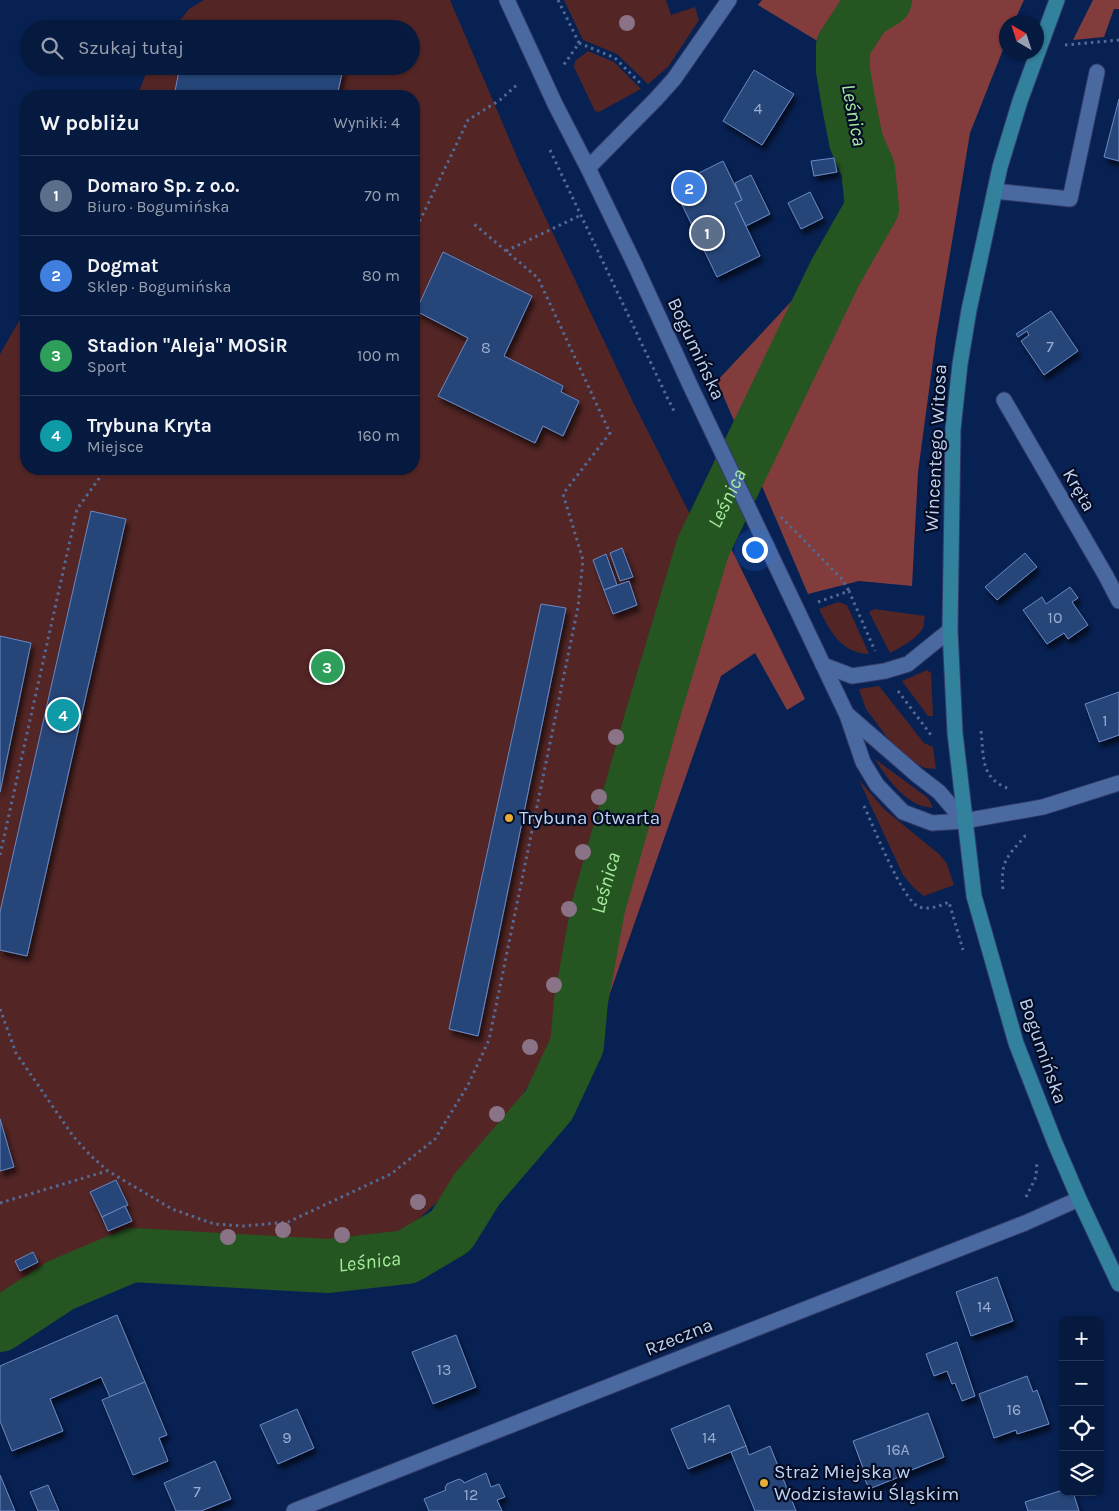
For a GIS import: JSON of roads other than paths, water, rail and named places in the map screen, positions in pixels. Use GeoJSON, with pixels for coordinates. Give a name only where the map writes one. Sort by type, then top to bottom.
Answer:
{"type":"FeatureCollection","features":[{"type":"Feature","properties":{"kind":"main road","name":"Wincentego Witosa"},"geometry":{"type":"LineString","coordinates":[[964,821],[955,733],[950,630],[954,420],[960,364],[969,310],[1000,167],[1020,101],[1057,0]]}},
{"type":"Feature","properties":{"kind":"main road","name":"Bogumińska"},"geometry":{"type":"LineString","coordinates":[[964,821],[974,896],[1016,1044],[1079,1199],[1119,1284]]}},
{"type":"Feature","properties":{"kind":"street","name":"Bogumińska"},"geometry":{"type":"LineString","coordinates":[[507,0],[554,104],[588,168],[847,715],[863,762],[877,784],[903,812],[932,823],[964,821]]}},
{"type":"Feature","properties":{"kind":"street"},"geometry":{"type":"LineString","coordinates":[[588,168],[674,79],[729,0]]}},
{"type":"Feature","properties":{"kind":"street"},"geometry":{"type":"LineString","coordinates":[[994,191],[1070,199],[1097,72]]}},
{"type":"Feature","properties":{"kind":"street","name":"Kręta"},"geometry":{"type":"LineString","coordinates":[[1004,400],[1119,601]]}},
{"type":"Feature","properties":{"kind":"street"},"geometry":{"type":"LineString","coordinates":[[823,664],[852,676],[885,671],[908,664],[950,630]]}},
{"type":"Feature","properties":{"kind":"street","name":"Bogumińska"},"geometry":{"type":"LineString","coordinates":[[847,715],[917,776],[939,792],[964,821]]}},
{"type":"Feature","properties":{"kind":"street"},"geometry":{"type":"LineString","coordinates":[[964,821],[1043,807],[1119,783]]}},
{"type":"Feature","properties":{"kind":"street","name":"Rzeczna"},"geometry":{"type":"LineString","coordinates":[[294,1511],[1025,1223],[1079,1199]]}},
{"type":"Feature","properties":{"kind":"waterway","name":"Leśnica"},"geometry":{"type":"LineString","coordinates":[[0,1325],[61,1285],[132,1255],[328,1266],[407,1257],[451,1231],[477,1189],[549,1105],[577,1045],[581,1001],[598,908],[703,547],[835,273],[872,208],[868,169],[856,141],[848,100],[843,70],[843,46],[865,12],[885,0]]}},
{"type":"Feature","properties":{"kind":"place","name":"Dogmat"},"geometry":{"type":"Point","coordinates":[689,188]}},
{"type":"Feature","properties":{"kind":"place","name":"Domaro Sp. z o.o."},"geometry":{"type":"Point","coordinates":[707,233]}},
{"type":"Feature","properties":{"kind":"place","name":"Stadion \"Aleja\" MOSiR"},"geometry":{"type":"Point","coordinates":[327,667]}},
{"type":"Feature","properties":{"kind":"place","name":"Trybuna Kryta"},"geometry":{"type":"Point","coordinates":[63,715]}},
{"type":"Feature","properties":{"kind":"place","name":"Trybuna Otwarta"},"geometry":{"type":"Point","coordinates":[509,818]}},
{"type":"Feature","properties":{"kind":"place","name":"Straż Miejska w Wodzisławiu Śląskim"},"geometry":{"type":"Point","coordinates":[764,1483]}}]}
